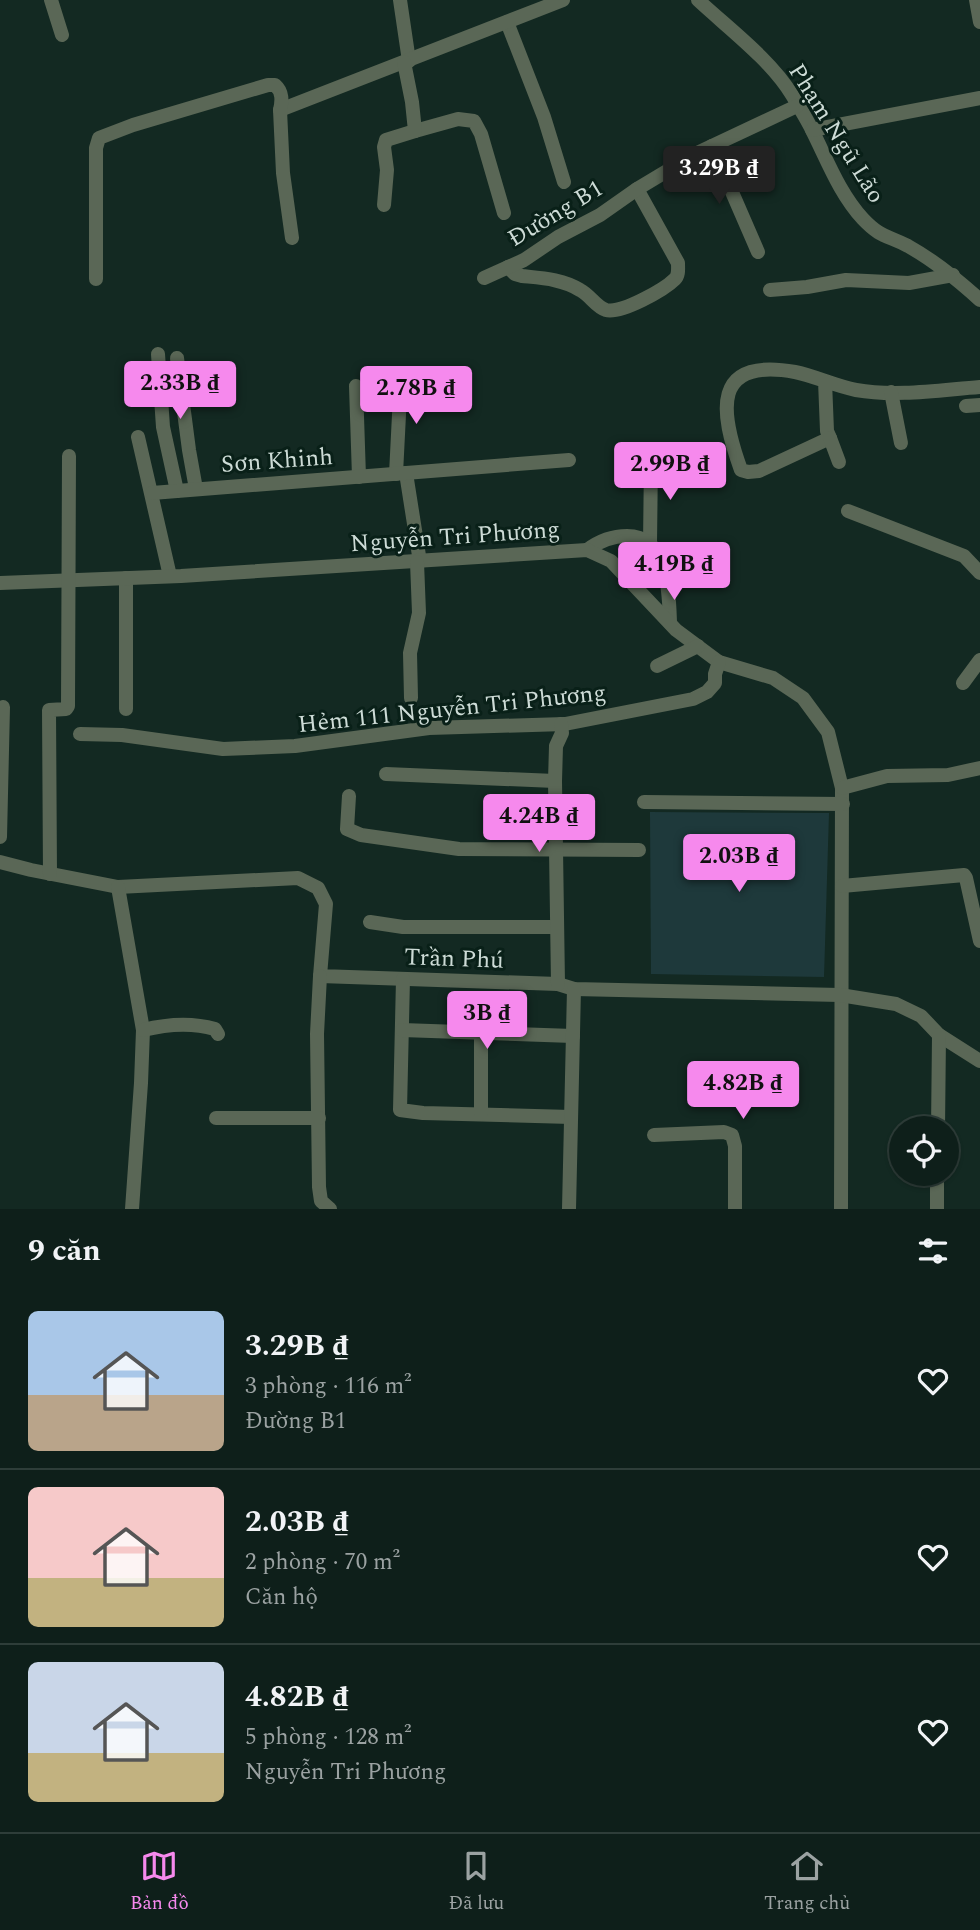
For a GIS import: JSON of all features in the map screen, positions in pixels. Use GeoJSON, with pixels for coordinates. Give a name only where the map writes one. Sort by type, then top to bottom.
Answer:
{"type":"FeatureCollection","features":[{"type":"Feature","properties":{"kind":"street"},"geometry":{"type":"LineString","coordinates":[[51,0],[62,35]]}},
{"type":"Feature","properties":{"kind":"street"},"geometry":{"type":"LineString","coordinates":[[400,0],[415,131]]}},
{"type":"Feature","properties":{"kind":"street"},"geometry":{"type":"LineString","coordinates":[[280,110],[563,0]]}},
{"type":"Feature","properties":{"kind":"street","name":"Phạm Ngũ Lão"},"geometry":{"type":"LineString","coordinates":[[701,0],[791,94],[812,130],[826,164],[853,209],[880,236],[906,246],[953,275],[980,300]]}},
{"type":"Feature","properties":{"kind":"street"},"geometry":{"type":"LineString","coordinates":[[976,0],[980,22]]}},
{"type":"Feature","properties":{"kind":"street"},"geometry":{"type":"LineString","coordinates":[[507,22],[544,117],[564,182]]}},
{"type":"Feature","properties":{"kind":"street"},"geometry":{"type":"LineString","coordinates":[[96,279],[96,148],[99,138],[133,125],[268,85],[275,85],[279,89],[282,101],[280,110],[283,173],[292,238]]}},
{"type":"Feature","properties":{"kind":"street"},"geometry":{"type":"LineString","coordinates":[[812,130],[980,98]]}},
{"type":"Feature","properties":{"kind":"street","name":"Đường B1"},"geometry":{"type":"LineString","coordinates":[[484,278],[600,215],[637,189],[712,146],[797,106]]}},
{"type":"Feature","properties":{"kind":"street"},"geometry":{"type":"LineString","coordinates":[[384,205],[386,140],[458,119],[474,121],[489,158],[504,213]]}},
{"type":"Feature","properties":{"kind":"street"},"geometry":{"type":"LineString","coordinates":[[712,146],[758,252]]}},
{"type":"Feature","properties":{"kind":"street"},"geometry":{"type":"LineString","coordinates":[[508,267],[515,274],[522,276],[570,284],[584,291],[602,309],[609,311],[628,308],[642,300],[676,278],[679,272],[678,263],[637,189]]}},
{"type":"Feature","properties":{"kind":"street"},"geometry":{"type":"LineString","coordinates":[[770,290],[846,280],[909,283],[953,275]]}},
{"type":"Feature","properties":{"kind":"street"},"geometry":{"type":"LineString","coordinates":[[158,354],[163,428],[177,491]]}},
{"type":"Feature","properties":{"kind":"street"},"geometry":{"type":"LineString","coordinates":[[177,358],[196,489]]}},
{"type":"Feature","properties":{"kind":"street"},"geometry":{"type":"LineString","coordinates":[[831,438],[759,471],[741,470],[729,438],[726,415],[731,386],[739,376],[759,369],[798,373],[857,390],[891,392],[980,387]]}},
{"type":"Feature","properties":{"kind":"street"},"geometry":{"type":"LineString","coordinates":[[401,375],[401,474],[419,562],[419,613],[410,653],[411,698]]}},
{"type":"Feature","properties":{"kind":"street"},"geometry":{"type":"LineString","coordinates":[[825,381],[827,430],[839,462]]}},
{"type":"Feature","properties":{"kind":"street"},"geometry":{"type":"LineString","coordinates":[[356,386],[359,477]]}},
{"type":"Feature","properties":{"kind":"street"},"geometry":{"type":"LineString","coordinates":[[891,392],[901,443]]}},
{"type":"Feature","properties":{"kind":"street"},"geometry":{"type":"LineString","coordinates":[[138,437],[170,576]]}},
{"type":"Feature","properties":{"kind":"street"},"geometry":{"type":"LineString","coordinates":[[50,874],[49,710],[66,709],[68,706],[69,456]]}},
{"type":"Feature","properties":{"kind":"street","name":"Sơn Khinh"},"geometry":{"type":"LineString","coordinates":[[152,493],[569,460]]}},
{"type":"Feature","properties":{"kind":"street"},"geometry":{"type":"LineString","coordinates":[[650,544],[651,460]]}},
{"type":"Feature","properties":{"kind":"street"},"geometry":{"type":"LineString","coordinates":[[848,511],[964,556],[980,573]]}},
{"type":"Feature","properties":{"kind":"street"},"geometry":{"type":"LineString","coordinates":[[587,550],[599,541],[622,536],[644,538],[665,570],[669,589],[670,623]]}},
{"type":"Feature","properties":{"kind":"street","name":"Nguyễn Tri Phương"},"geometry":{"type":"LineString","coordinates":[[0,583],[170,576],[587,550],[611,561],[670,623],[719,662],[773,678],[803,698],[828,732],[842,788],[841,1209]]}},
{"type":"Feature","properties":{"kind":"street"},"geometry":{"type":"LineString","coordinates":[[125,578],[126,709]]}},
{"type":"Feature","properties":{"kind":"street"},"geometry":{"type":"LineString","coordinates":[[657,666],[698,646]]}},
{"type":"Feature","properties":{"kind":"street"},"geometry":{"type":"LineString","coordinates":[[962,683],[980,660]]}},
{"type":"Feature","properties":{"kind":"street","name":"Hẻm 111 Nguyễn Tri Phương"},"geometry":{"type":"LineString","coordinates":[[80,734],[122,735],[223,749],[295,746],[429,727],[561,724],[693,699],[708,692],[715,683],[719,662]]}},
{"type":"Feature","properties":{"kind":"street"},"geometry":{"type":"LineString","coordinates":[[0,837],[3,707]]}},
{"type":"Feature","properties":{"kind":"street"},"geometry":{"type":"LineString","coordinates":[[558,984],[555,781],[556,746],[562,733],[561,724]]}},
{"type":"Feature","properties":{"kind":"street"},"geometry":{"type":"LineString","coordinates":[[842,788],[887,776],[948,775],[980,768]]}},
{"type":"Feature","properties":{"kind":"street"},"geometry":{"type":"LineString","coordinates":[[386,774],[555,781]]}},
{"type":"Feature","properties":{"kind":"street"},"geometry":{"type":"LineString","coordinates":[[349,796],[347,829],[361,835],[460,849],[639,850]]}},
{"type":"Feature","properties":{"kind":"street"},"geometry":{"type":"LineString","coordinates":[[644,802],[843,804]]}},
{"type":"Feature","properties":{"kind":"street"},"geometry":{"type":"LineString","coordinates":[[0,862],[118,887],[298,878],[318,888],[326,904],[317,1034],[321,1201],[330,1209]]}},
{"type":"Feature","properties":{"kind":"street"},"geometry":{"type":"LineString","coordinates":[[842,886],[964,875],[967,878],[980,941]]}},
{"type":"Feature","properties":{"kind":"street"},"geometry":{"type":"LineString","coordinates":[[118,887],[142,1030],[132,1209]]}},
{"type":"Feature","properties":{"kind":"street"},"geometry":{"type":"LineString","coordinates":[[370,922],[403,927],[558,927]]}},
{"type":"Feature","properties":{"kind":"street","name":"Trần Phú"},"geometry":{"type":"LineString","coordinates":[[320,976],[558,984],[574,989],[840,995],[896,1004],[920,1016],[939,1035],[980,1060]]}},
{"type":"Feature","properties":{"kind":"street"},"geometry":{"type":"LineString","coordinates":[[403,979],[400,1110],[571,1117]]}},
{"type":"Feature","properties":{"kind":"street"},"geometry":{"type":"LineString","coordinates":[[569,1209],[574,989]]}},
{"type":"Feature","properties":{"kind":"street"},"geometry":{"type":"LineString","coordinates":[[142,1030],[191,1024],[215,1029],[218,1034]]}},
{"type":"Feature","properties":{"kind":"street"},"geometry":{"type":"LineString","coordinates":[[401,1030],[573,1036]]}},
{"type":"Feature","properties":{"kind":"street"},"geometry":{"type":"LineString","coordinates":[[481,1033],[481,1114]]}},
{"type":"Feature","properties":{"kind":"street"},"geometry":{"type":"LineString","coordinates":[[938,1116],[939,1035]]}},
{"type":"Feature","properties":{"kind":"street"},"geometry":{"type":"LineString","coordinates":[[216,1118],[319,1118]]}},
{"type":"Feature","properties":{"kind":"street"},"geometry":{"type":"LineString","coordinates":[[654,1135],[724,1132],[732,1135],[736,1146],[735,1209]]}},
{"type":"Feature","properties":{"kind":"street"},"geometry":{"type":"LineString","coordinates":[[937,1186],[937,1209]]}},
{"type":"Feature","properties":{"kind":"building"},"geometry":{"type":"Polygon","coordinates":[[[650,812],[829,813],[824,977],[651,974],[650,812]]]}}]}
